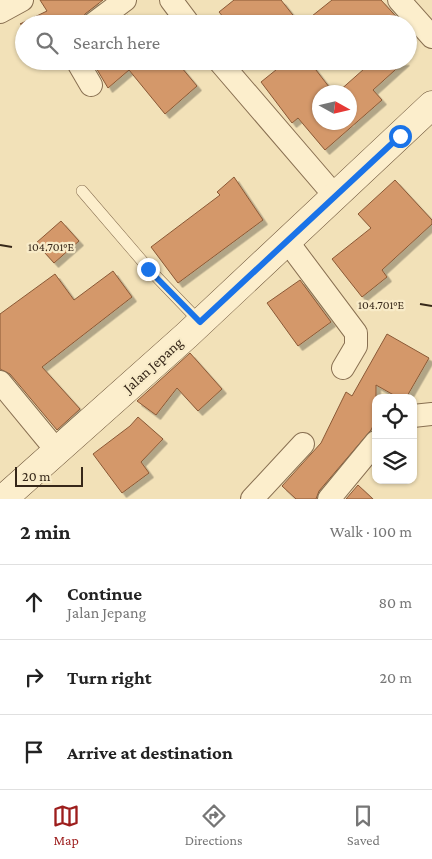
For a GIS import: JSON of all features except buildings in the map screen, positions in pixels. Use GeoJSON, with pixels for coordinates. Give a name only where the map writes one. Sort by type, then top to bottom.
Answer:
{"type":"FeatureCollection","features":[{"type":"Feature","properties":{"kind":"street"},"geometry":{"type":"LineString","coordinates":[[0,12],[22,0]]}},
{"type":"Feature","properties":{"kind":"street"},"geometry":{"type":"LineString","coordinates":[[105,15],[126,0]]}},
{"type":"Feature","properties":{"kind":"street"},"geometry":{"type":"LineString","coordinates":[[171,0],[183,15]]}},
{"type":"Feature","properties":{"kind":"street"},"geometry":{"type":"LineString","coordinates":[[399,0],[412,15]]}},
{"type":"Feature","properties":{"kind":"street"},"geometry":{"type":"LineString","coordinates":[[417,20],[432,37]]}},
{"type":"Feature","properties":{"kind":"street"},"geometry":{"type":"LineString","coordinates":[[83,70],[91,85]]}},
{"type":"Feature","properties":{"kind":"street"},"geometry":{"type":"LineString","coordinates":[[227,70],[335,196]]}},
{"type":"Feature","properties":{"kind":"street","name":"Jalan Jepang"},"geometry":{"type":"LineString","coordinates":[[4,499],[200,322],[432,105]]}},
{"type":"Feature","properties":{"kind":"street"},"geometry":{"type":"LineString","coordinates":[[287,241],[356,333],[356,346],[343,368]]}},
{"type":"Feature","properties":{"kind":"street"},"geometry":{"type":"LineString","coordinates":[[0,382],[57,451]]}},
{"type":"Feature","properties":{"kind":"street"},"geometry":{"type":"LineString","coordinates":[[417,416],[432,414]]}},
{"type":"Feature","properties":{"kind":"street"},"geometry":{"type":"LineString","coordinates":[[252,499],[303,444]]}},
{"type":"Feature","properties":{"kind":"street"},"geometry":{"type":"LineString","coordinates":[[329,499],[372,447]]}},
{"type":"Feature","properties":{"kind":"lane"},"geometry":{"type":"LineString","coordinates":[[82,191],[148,269],[200,322]]}},
{"type":"Feature","properties":{"kind":"route"},"geometry":{"type":"LineString","coordinates":[[148,269],[200,322],[400,136]]}}]}
